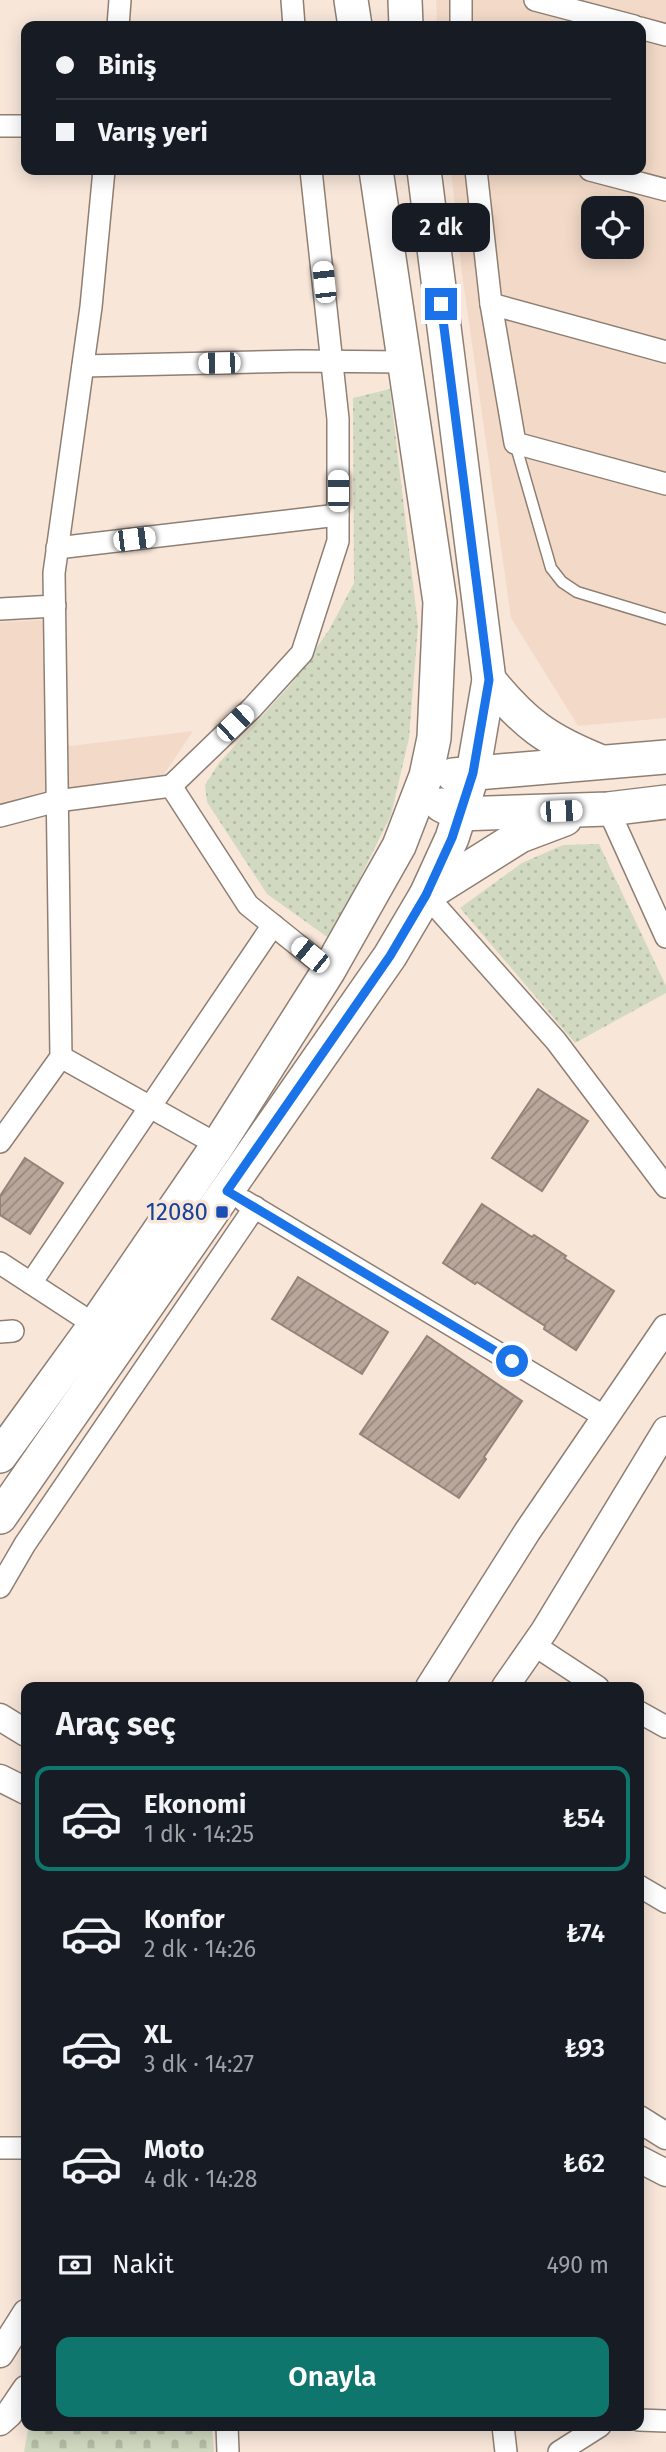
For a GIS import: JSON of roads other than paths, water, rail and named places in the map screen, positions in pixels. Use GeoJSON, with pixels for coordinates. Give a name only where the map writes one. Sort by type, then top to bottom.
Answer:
{"type":"FeatureCollection","features":[{"type":"Feature","properties":{"kind":"main road"},"geometry":{"type":"LineString","coordinates":[[351,0],[354,21]]}},
{"type":"Feature","properties":{"kind":"main road"},"geometry":{"type":"LineString","coordinates":[[405,0],[406,21]]}},
{"type":"Feature","properties":{"kind":"main road"},"geometry":{"type":"LineString","coordinates":[[0,1456],[96,1325],[218,1145],[329,970],[399,846],[423,785],[434,738],[440,602],[377,175]]}},
{"type":"Feature","properties":{"kind":"main road"},"geometry":{"type":"LineString","coordinates":[[0,1517],[241,1199],[426,895],[452,838],[473,773],[489,680],[425,175]]}},
{"type":"Feature","properties":{"kind":"main road"},"geometry":{"type":"LineString","coordinates":[[489,680],[529,724],[562,746],[605,764]]}},
{"type":"Feature","properties":{"kind":"main road"},"geometry":{"type":"LineString","coordinates":[[423,785],[473,773],[666,757]]}},
{"type":"Feature","properties":{"kind":"main road"},"geometry":{"type":"LineString","coordinates":[[423,785],[459,814],[597,810],[666,802]]}},
{"type":"Feature","properties":{"kind":"main road"},"geometry":{"type":"LineString","coordinates":[[426,895],[520,836],[597,810]]}},
{"type":"Feature","properties":{"kind":"street"},"geometry":{"type":"LineString","coordinates":[[118,21],[120,0]]}},
{"type":"Feature","properties":{"kind":"street"},"geometry":{"type":"LineString","coordinates":[[292,0],[294,21]]}},
{"type":"Feature","properties":{"kind":"street"},"geometry":{"type":"LineString","coordinates":[[461,0],[461,21]]}},
{"type":"Feature","properties":{"kind":"street"},"geometry":{"type":"LineString","coordinates":[[535,0],[615,21]]}},
{"type":"Feature","properties":{"kind":"street"},"geometry":{"type":"LineString","coordinates":[[646,30],[666,35]]}},
{"type":"Feature","properties":{"kind":"street"},"geometry":{"type":"LineString","coordinates":[[0,126],[21,126]]}},
{"type":"Feature","properties":{"kind":"street"},"geometry":{"type":"LineString","coordinates":[[0,1142],[61,1057],[54,573],[91,307],[104,175]]}},
{"type":"Feature","properties":{"kind":"street"},"geometry":{"type":"LineString","coordinates":[[0,816],[57,801],[171,786],[252,708],[302,653],[338,541],[338,419],[312,175]]}},
{"type":"Feature","properties":{"kind":"street"},"geometry":{"type":"LineString","coordinates":[[477,175],[491,304],[515,443],[666,484]]}},
{"type":"Feature","properties":{"kind":"street"},"geometry":{"type":"LineString","coordinates":[[609,175],[666,190]]}},
{"type":"Feature","properties":{"kind":"street"},"geometry":{"type":"LineString","coordinates":[[491,304],[666,352]]}},
{"type":"Feature","properties":{"kind":"street"},"geometry":{"type":"LineString","coordinates":[[83,366],[404,362]]}},
{"type":"Feature","properties":{"kind":"street"},"geometry":{"type":"LineString","coordinates":[[57,548],[338,515]]}},
{"type":"Feature","properties":{"kind":"street"},"geometry":{"type":"LineString","coordinates":[[0,609],[55,606]]}},
{"type":"Feature","properties":{"kind":"street"},"geometry":{"type":"LineString","coordinates":[[171,786],[247,905],[329,970]]}},
{"type":"Feature","properties":{"kind":"street"},"geometry":{"type":"LineString","coordinates":[[597,810],[666,937]]}},
{"type":"Feature","properties":{"kind":"street"},"geometry":{"type":"LineString","coordinates":[[426,895],[556,1041],[666,1187]]}},
{"type":"Feature","properties":{"kind":"street"},"geometry":{"type":"LineString","coordinates":[[31,1283],[273,925]]}},
{"type":"Feature","properties":{"kind":"street"},"geometry":{"type":"LineString","coordinates":[[61,1057],[218,1145]]}},
{"type":"Feature","properties":{"kind":"street"},"geometry":{"type":"LineString","coordinates":[[0,1587],[241,1199],[605,1417]]}},
{"type":"Feature","properties":{"kind":"street"},"geometry":{"type":"LineString","coordinates":[[0,1263],[96,1325]]}},
{"type":"Feature","properties":{"kind":"street"},"geometry":{"type":"LineString","coordinates":[[432,1682],[527,1532],[666,1328]]}},
{"type":"Feature","properties":{"kind":"street"},"geometry":{"type":"LineString","coordinates":[[508,1682],[659,1458],[666,1430]]}},
{"type":"Feature","properties":{"kind":"street"},"geometry":{"type":"LineString","coordinates":[[534,1645],[590,1682]]}},
{"type":"Feature","properties":{"kind":"street"},"geometry":{"type":"LineString","coordinates":[[644,1715],[666,1727]]}},
{"type":"Feature","properties":{"kind":"street"},"geometry":{"type":"LineString","coordinates":[[0,1717],[21,1730]]}},
{"type":"Feature","properties":{"kind":"street"},"geometry":{"type":"LineString","coordinates":[[0,1779],[21,1789]]}},
{"type":"Feature","properties":{"kind":"street"},"geometry":{"type":"LineString","coordinates":[[644,1889],[666,1902]]}},
{"type":"Feature","properties":{"kind":"street"},"geometry":{"type":"LineString","coordinates":[[644,2122],[666,2136]]}},
{"type":"Feature","properties":{"kind":"street"},"geometry":{"type":"LineString","coordinates":[[0,2148],[21,2148]]}},
{"type":"Feature","properties":{"kind":"street"},"geometry":{"type":"LineString","coordinates":[[644,2162],[666,2174]]}},
{"type":"Feature","properties":{"kind":"street"},"geometry":{"type":"LineString","coordinates":[[0,2354],[21,2321]]}},
{"type":"Feature","properties":{"kind":"street"},"geometry":{"type":"LineString","coordinates":[[3,2421],[21,2396]]}},
{"type":"Feature","properties":{"kind":"street"},"geometry":{"type":"LineString","coordinates":[[644,2420],[666,2421]]}},
{"type":"Feature","properties":{"kind":"street"},"geometry":{"type":"LineString","coordinates":[[227,2431],[228,2452]]}},
{"type":"Feature","properties":{"kind":"street"},"geometry":{"type":"LineString","coordinates":[[504,2431],[506,2452]]}},
{"type":"Feature","properties":{"kind":"street"},"geometry":{"type":"LineString","coordinates":[[559,2452],[592,2431]]}},
{"type":"Feature","properties":{"kind":"lane"},"geometry":{"type":"LineString","coordinates":[[515,443],[551,568],[556,576],[577,592],[666,619]]}},
{"type":"Feature","properties":{"kind":"place","name":"12080"},"geometry":{"type":"Point","coordinates":[222,1212]}}]}
